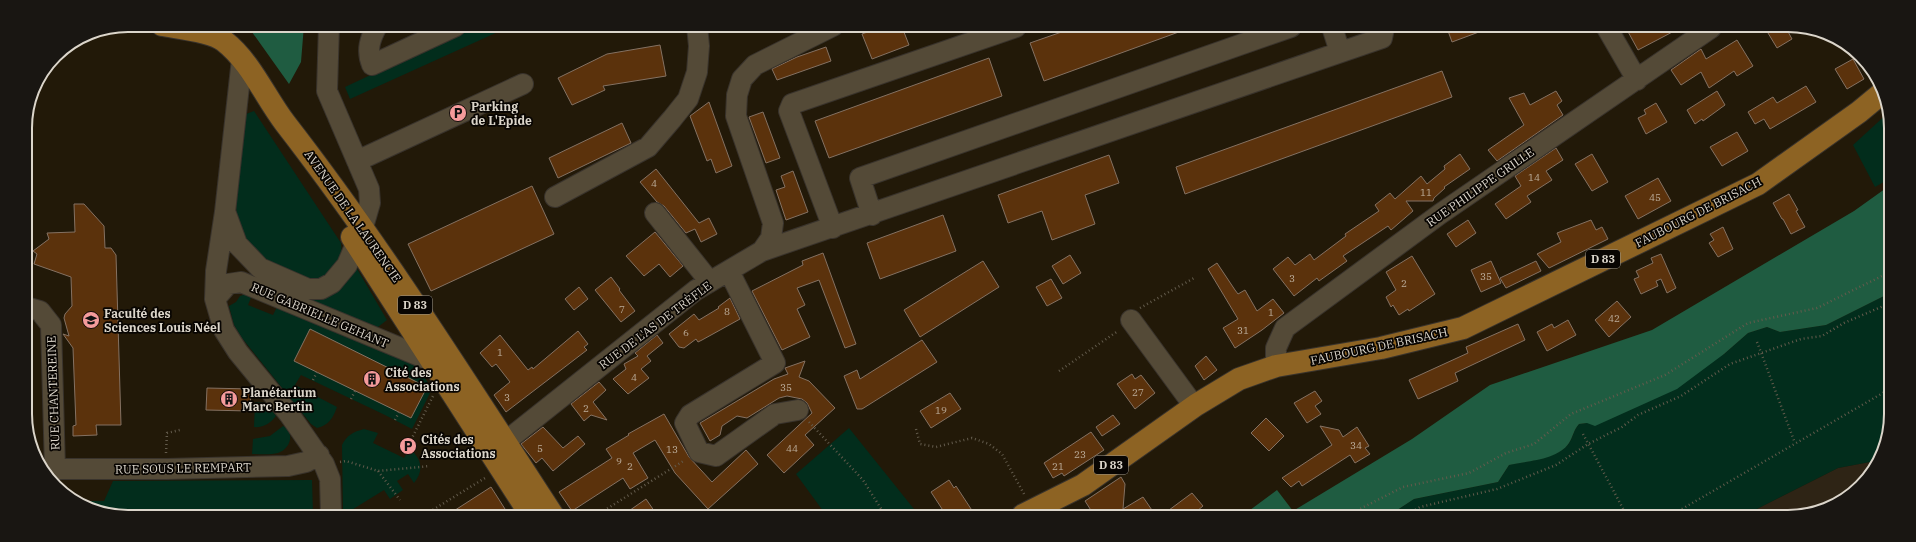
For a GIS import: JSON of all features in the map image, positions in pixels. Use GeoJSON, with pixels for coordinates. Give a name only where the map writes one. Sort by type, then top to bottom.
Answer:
{"type":"FeatureCollection","features":[{"type":"Feature","properties":{"kind":"main road","name":"AVENUE DE LA LAURENCIE"},"geometry":{"type":"LineString","coordinates":[[200,32],[223,40],[242,59],[283,121],[316,183],[360,235],[467,384],[549,510]]}},
{"type":"Feature","properties":{"kind":"main road","name":"FAUBOURG DE BRISACH"},"geometry":{"type":"LineString","coordinates":[[1034,510],[1083,484],[1194,406],[1239,379],[1276,366],[1381,348],[1463,328],[1758,184],[1859,112],[1879,96]]}},
{"type":"Feature","properties":{"kind":"main road","name":"AVENUE DE LA LAURENCIE"},"geometry":{"type":"LineString","coordinates":[[360,235],[430,360],[527,510]]}},
{"type":"Feature","properties":{"kind":"street","name":"RUE GABRIELLE GEHANT"},"geometry":{"type":"LineString","coordinates":[[242,59],[225,212],[237,244],[260,268],[308,289],[321,289],[332,283],[347,265],[360,235],[370,204],[369,189],[327,91],[329,32]]}},
{"type":"Feature","properties":{"kind":"street"},"geometry":{"type":"LineString","coordinates":[[373,32],[369,46],[369,57],[372,65],[443,32]]}},
{"type":"Feature","properties":{"kind":"street"},"geometry":{"type":"LineString","coordinates":[[555,197],[648,147],[688,99],[697,72],[699,46],[698,32]]}},
{"type":"Feature","properties":{"kind":"street","name":"RUE DE L'AS DE TRÈFLE"},"geometry":{"type":"LineString","coordinates":[[505,442],[696,290],[762,251],[772,238],[773,223],[736,116],[738,95],[742,79],[755,65],[821,32]]}},
{"type":"Feature","properties":{"kind":"street"},"geometry":{"type":"LineString","coordinates":[[833,228],[789,111],[792,104],[1001,32]]}},
{"type":"Feature","properties":{"kind":"street"},"geometry":{"type":"LineString","coordinates":[[872,215],[860,178],[1277,32]]}},
{"type":"Feature","properties":{"kind":"street"},"geometry":{"type":"LineString","coordinates":[[1333,32],[1340,52]]}},
{"type":"Feature","properties":{"kind":"street"},"geometry":{"type":"LineString","coordinates":[[762,251],[872,215],[1382,38],[1383,32]]}},
{"type":"Feature","properties":{"kind":"street"},"geometry":{"type":"LineString","coordinates":[[1609,32],[1637,80]]}},
{"type":"Feature","properties":{"kind":"street","name":"RUE PHILIPPE GRILLE"},"geometry":{"type":"LineString","coordinates":[[1276,366],[1276,348],[1285,328],[1440,214],[1705,32]]}},
{"type":"Feature","properties":{"kind":"street"},"geometry":{"type":"LineString","coordinates":[[357,161],[523,84]]}},
{"type":"Feature","properties":{"kind":"street"},"geometry":{"type":"LineString","coordinates":[[225,212],[216,271],[215,299],[224,330],[238,352],[289,414],[322,459],[330,479],[331,510]]}},
{"type":"Feature","properties":{"kind":"street"},"geometry":{"type":"LineString","coordinates":[[655,213],[710,282]]}},
{"type":"Feature","properties":{"kind":"street"},"geometry":{"type":"LineString","coordinates":[[729,270],[775,363],[690,415],[684,423],[699,452],[716,456],[775,414],[798,410]]}},
{"type":"Feature","properties":{"kind":"street","name":"RUE GABRIELLE GEHANT"},"geometry":{"type":"LineString","coordinates":[[215,299],[228,284],[241,282],[430,360],[443,366],[449,376],[467,384]]}},
{"type":"Feature","properties":{"kind":"street","name":"RUE CHANTEREINE"},"geometry":{"type":"LineString","coordinates":[[32,309],[40,311],[51,325],[49,468]]}},
{"type":"Feature","properties":{"kind":"street"},"geometry":{"type":"LineString","coordinates":[[1131,320],[1194,406]]}},
{"type":"Feature","properties":{"kind":"street"},"geometry":{"type":"LineString","coordinates":[[473,428],[493,441],[505,442]]}},
{"type":"Feature","properties":{"kind":"street","name":"RUE SOUS LE REMPART"},"geometry":{"type":"LineString","coordinates":[[49,469],[167,469],[288,466],[322,459]]}},
{"type":"Feature","properties":{"kind":"path"},"geometry":{"type":"LineString","coordinates":[[1358,510],[1403,487],[1469,473],[1506,454],[1534,444],[1571,414],[1666,375],[1748,323],[1816,308],[1884,275]]}},
{"type":"Feature","properties":{"kind":"path"},"geometry":{"type":"LineString","coordinates":[[1059,371],[1123,328],[1131,320],[1138,309],[1196,278]]}},
{"type":"Feature","properties":{"kind":"path"},"geometry":{"type":"LineString","coordinates":[[1415,510],[1420,507],[1497,489],[1556,465],[1588,444],[1622,427],[1638,415],[1681,396],[1730,364],[1760,352],[1801,339],[1822,336],[1844,323],[1884,306]]}},
{"type":"Feature","properties":{"kind":"path"},"geometry":{"type":"LineString","coordinates":[[1757,342],[1795,443]]}},
{"type":"Feature","properties":{"kind":"path"},"geometry":{"type":"LineString","coordinates":[[313,380],[317,372]]}},
{"type":"Feature","properties":{"kind":"path"},"geometry":{"type":"LineString","coordinates":[[351,398],[355,390]]}},
{"type":"Feature","properties":{"kind":"path"},"geometry":{"type":"LineString","coordinates":[[411,440],[436,390]]}},
{"type":"Feature","properties":{"kind":"path"},"geometry":{"type":"LineString","coordinates":[[1678,510],[1884,392]]}},
{"type":"Feature","properties":{"kind":"path"},"geometry":{"type":"LineString","coordinates":[[798,410],[863,480],[881,510]]}},
{"type":"Feature","properties":{"kind":"path"},"geometry":{"type":"LineString","coordinates":[[395,420],[399,412]]}},
{"type":"Feature","properties":{"kind":"path"},"geometry":{"type":"LineString","coordinates":[[916,429],[920,444],[936,447],[972,438],[989,444],[1002,454],[1027,510]]}},
{"type":"Feature","properties":{"kind":"path"},"geometry":{"type":"LineString","coordinates":[[167,446],[167,433],[180,430]]}},
{"type":"Feature","properties":{"kind":"path"},"geometry":{"type":"LineString","coordinates":[[1583,434],[1624,510]]}},
{"type":"Feature","properties":{"kind":"path"},"geometry":{"type":"LineString","coordinates":[[604,510],[699,452]]}},
{"type":"Feature","properties":{"kind":"path"},"geometry":{"type":"LineString","coordinates":[[322,459],[346,462],[378,471],[430,466]]}},
{"type":"Feature","properties":{"kind":"path"},"geometry":{"type":"LineString","coordinates":[[433,510],[500,470]]}},
{"type":"Feature","properties":{"kind":"path"},"geometry":{"type":"LineString","coordinates":[[378,471],[400,500]]}},
{"type":"Feature","properties":{"kind":"shaded area"},"geometry":{"type":"Polygon","coordinates":[[[1871,462],[1864,473],[1851,486],[1842,494],[1825,503],[1795,510],[1755,510],[1838,468],[1871,462]]]}},
{"type":"Feature","properties":{"kind":"green space"},"geometry":{"type":"Polygon","coordinates":[[[252,32],[303,32],[301,62],[289,84],[252,32]]]}},
{"type":"Feature","properties":{"kind":"green space"},"geometry":{"type":"Polygon","coordinates":[[[462,32],[498,32],[350,99],[345,87],[462,32]]]}},
{"type":"Feature","properties":{"kind":"green space"},"geometry":{"type":"Polygon","coordinates":[[[254,111],[341,243],[342,259],[318,283],[281,271],[251,251],[237,224],[236,204],[246,114],[254,111]]]}},
{"type":"Feature","properties":{"kind":"green space"},"geometry":{"type":"Polygon","coordinates":[[[1883,117],[1884,182],[1875,187],[1853,145],[1883,117]]]}},
{"type":"Feature","properties":{"kind":"green space"},"geometry":{"type":"Polygon","coordinates":[[[1884,190],[1884,296],[1826,325],[1780,332],[1767,327],[1748,333],[1724,354],[1677,389],[1595,426],[1587,423],[1579,424],[1575,429],[1569,443],[1564,449],[1542,459],[1509,465],[1498,482],[1414,499],[1397,510],[1295,510],[1412,439],[1490,385],[1652,330],[1854,211],[1884,190]]]}},
{"type":"Feature","properties":{"kind":"green space"},"geometry":{"type":"Polygon","coordinates":[[[356,267],[387,320],[378,327],[262,282],[262,279],[302,293],[356,267]]]}},
{"type":"Feature","properties":{"kind":"green space"},"geometry":{"type":"Polygon","coordinates":[[[247,294],[252,295],[248,305],[273,315],[278,305],[413,364],[421,372],[432,389],[412,429],[301,375],[295,385],[337,407],[332,418],[325,425],[317,428],[311,424],[242,338],[234,325],[229,306],[236,302],[240,296],[247,294]]]}},
{"type":"Feature","properties":{"kind":"green space"},"geometry":{"type":"Polygon","coordinates":[[[1884,296],[1884,421],[1881,439],[1871,462],[1838,468],[1755,510],[1397,510],[1414,499],[1498,482],[1509,465],[1558,453],[1569,443],[1575,429],[1579,424],[1587,423],[1724,354],[1748,333],[1767,327],[1780,332],[1826,325],[1884,296]]]}},
{"type":"Feature","properties":{"kind":"green space"},"geometry":{"type":"Polygon","coordinates":[[[255,402],[266,403],[276,416],[272,421],[264,426],[254,427],[255,402]]]}},
{"type":"Feature","properties":{"kind":"green space"},"geometry":{"type":"Polygon","coordinates":[[[283,426],[287,429],[290,436],[290,440],[286,448],[275,454],[252,454],[253,439],[270,436],[283,426]]]}},
{"type":"Feature","properties":{"kind":"green space"},"geometry":{"type":"Polygon","coordinates":[[[849,428],[915,510],[822,510],[796,474],[849,428]]]}},
{"type":"Feature","properties":{"kind":"green space"},"geometry":{"type":"Polygon","coordinates":[[[364,429],[378,433],[373,443],[404,458],[410,449],[419,461],[420,470],[414,483],[408,474],[397,481],[403,490],[390,499],[384,490],[352,510],[343,510],[342,445],[351,434],[364,429]]]}},
{"type":"Feature","properties":{"kind":"green space"},"geometry":{"type":"Polygon","coordinates":[[[312,480],[313,510],[121,510],[97,505],[87,501],[104,501],[113,481],[312,480]]]}},
{"type":"Feature","properties":{"kind":"green space"},"geometry":{"type":"Polygon","coordinates":[[[1277,490],[1292,510],[1250,510],[1277,490]]]}},
{"type":"Feature","properties":{"kind":"building"},"geometry":{"type":"Polygon","coordinates":[[[867,32],[904,32],[909,45],[872,59],[862,34],[867,32]]]}},
{"type":"Feature","properties":{"kind":"building"},"geometry":{"type":"Polygon","coordinates":[[[1062,32],[1179,32],[1044,81],[1030,43],[1062,32]]]}},
{"type":"Feature","properties":{"kind":"building"},"geometry":{"type":"Polygon","coordinates":[[[1448,32],[1479,32],[1452,42],[1448,32]]]}},
{"type":"Feature","properties":{"kind":"building"},"geometry":{"type":"Polygon","coordinates":[[[1628,32],[1672,32],[1638,50],[1628,32]]]}},
{"type":"Feature","properties":{"kind":"building"},"geometry":{"type":"Polygon","coordinates":[[[1767,32],[1788,32],[1792,39],[1777,48],[1767,32]]]}},
{"type":"Feature","properties":{"kind":"building"},"geometry":{"type":"Polygon","coordinates":[[[1737,40],[1753,66],[1737,76],[1734,71],[1709,88],[1701,72],[1681,85],[1671,70],[1701,49],[1706,59],[1737,40]]]}},
{"type":"Feature","properties":{"kind":"building"},"geometry":{"type":"Polygon","coordinates":[[[660,45],[666,76],[603,86],[605,90],[572,105],[558,78],[607,54],[660,45]]]}},
{"type":"Feature","properties":{"kind":"building"},"geometry":{"type":"Polygon","coordinates":[[[826,47],[831,61],[777,80],[772,69],[797,57],[826,47]]]}},
{"type":"Feature","properties":{"kind":"building"},"geometry":{"type":"Polygon","coordinates":[[[989,58],[1002,96],[829,158],[815,121],[989,58]]]}},
{"type":"Feature","properties":{"kind":"building"},"geometry":{"type":"Polygon","coordinates":[[[1853,59],[1864,79],[1847,89],[1835,69],[1853,59]]]}},
{"type":"Feature","properties":{"kind":"building"},"geometry":{"type":"Polygon","coordinates":[[[1442,71],[1452,97],[1185,194],[1176,167],[1442,71]]]}},
{"type":"Feature","properties":{"kind":"building"},"geometry":{"type":"Polygon","coordinates":[[[1806,86],[1816,102],[1770,129],[1764,119],[1755,124],[1748,112],[1773,97],[1777,103],[1806,86]]]}},
{"type":"Feature","properties":{"kind":"building"},"geometry":{"type":"Polygon","coordinates":[[[1556,91],[1562,101],[1557,105],[1563,115],[1497,161],[1488,150],[1524,125],[1509,98],[1524,93],[1530,105],[1556,91]]]}},
{"type":"Feature","properties":{"kind":"building"},"geometry":{"type":"Polygon","coordinates":[[[1717,91],[1725,105],[1703,121],[1702,119],[1695,124],[1687,110],[1717,91]]]}},
{"type":"Feature","properties":{"kind":"building"},"geometry":{"type":"Polygon","coordinates":[[[709,102],[732,166],[716,173],[711,159],[707,161],[690,116],[709,102]]]}},
{"type":"Feature","properties":{"kind":"building"},"geometry":{"type":"Polygon","coordinates":[[[1656,103],[1667,122],[1646,134],[1638,118],[1646,114],[1644,110],[1656,103]]]}},
{"type":"Feature","properties":{"kind":"building"},"geometry":{"type":"Polygon","coordinates":[[[763,112],[780,158],[766,163],[749,117],[763,112]]]}},
{"type":"Feature","properties":{"kind":"building"},"geometry":{"type":"Polygon","coordinates":[[[622,123],[631,143],[558,178],[549,158],[622,123]]]}},
{"type":"Feature","properties":{"kind":"building"},"geometry":{"type":"Polygon","coordinates":[[[1737,132],[1748,151],[1722,166],[1710,147],[1737,132]]]}},
{"type":"Feature","properties":{"kind":"building"},"geometry":{"type":"Polygon","coordinates":[[[1556,148],[1563,160],[1546,171],[1552,180],[1527,196],[1531,202],[1506,219],[1495,204],[1521,186],[1515,176],[1556,148]]]}},
{"type":"Feature","properties":{"kind":"building"},"geometry":{"type":"Polygon","coordinates":[[[1460,154],[1470,169],[1444,187],[1445,188],[1434,198],[1433,201],[1406,201],[1413,211],[1391,230],[1388,226],[1343,256],[1347,261],[1319,281],[1317,278],[1294,296],[1273,269],[1288,257],[1295,265],[1310,254],[1314,260],[1346,236],[1345,234],[1379,211],[1375,205],[1390,193],[1395,199],[1421,176],[1427,184],[1445,169],[1444,166],[1460,154]]]}},
{"type":"Feature","properties":{"kind":"building"},"geometry":{"type":"Polygon","coordinates":[[[1592,154],[1608,182],[1592,191],[1575,164],[1592,154]]]}},
{"type":"Feature","properties":{"kind":"building"},"geometry":{"type":"Polygon","coordinates":[[[1109,155],[1119,183],[1085,195],[1095,224],[1052,240],[1042,211],[1008,223],[998,195],[1109,155]]]}},
{"type":"Feature","properties":{"kind":"building"},"geometry":{"type":"Polygon","coordinates":[[[656,169],[699,223],[709,218],[717,234],[701,242],[695,229],[686,233],[664,206],[657,202],[640,182],[656,169]]]}},
{"type":"Feature","properties":{"kind":"building"},"geometry":{"type":"Polygon","coordinates":[[[793,171],[808,212],[786,220],[776,190],[785,187],[781,176],[793,171]]]}},
{"type":"Feature","properties":{"kind":"building"},"geometry":{"type":"Polygon","coordinates":[[[1658,178],[1671,201],[1638,219],[1625,196],[1658,178]]]}},
{"type":"Feature","properties":{"kind":"building"},"geometry":{"type":"Polygon","coordinates":[[[532,186],[554,234],[431,291],[408,244],[532,186]]]}},
{"type":"Feature","properties":{"kind":"building"},"geometry":{"type":"Polygon","coordinates":[[[1789,194],[1805,227],[1791,234],[1773,203],[1789,194]]]}},
{"type":"Feature","properties":{"kind":"building","name":"Faculté des Sciences Louis Néel"},"geometry":{"type":"Polygon","coordinates":[[[74,204],[84,204],[104,226],[105,248],[111,248],[116,255],[121,425],[96,425],[97,435],[73,436],[73,426],[76,425],[73,348],[63,334],[69,336],[64,318],[65,314],[72,306],[71,277],[34,264],[37,254],[33,251],[49,239],[47,233],[75,232],[74,204]]]}},
{"type":"Feature","properties":{"kind":"building"},"geometry":{"type":"Polygon","coordinates":[[[943,215],[956,251],[880,279],[867,243],[943,215]]]}},
{"type":"Feature","properties":{"kind":"building"},"geometry":{"type":"Polygon","coordinates":[[[1468,220],[1476,233],[1456,247],[1447,234],[1468,220]]]}},
{"type":"Feature","properties":{"kind":"building"},"geometry":{"type":"Polygon","coordinates":[[[1591,220],[1596,230],[1602,227],[1608,239],[1549,268],[1537,254],[1561,242],[1557,233],[1591,220]]]}},
{"type":"Feature","properties":{"kind":"building"},"geometry":{"type":"Polygon","coordinates":[[[1723,227],[1733,249],[1718,257],[1709,243],[1714,240],[1710,234],[1723,227]]]}},
{"type":"Feature","properties":{"kind":"building"},"geometry":{"type":"Polygon","coordinates":[[[655,232],[683,266],[670,277],[659,264],[644,276],[626,256],[655,232]]]}},
{"type":"Feature","properties":{"kind":"building"},"geometry":{"type":"Polygon","coordinates":[[[823,253],[856,344],[845,348],[819,280],[797,288],[805,305],[797,309],[810,337],[782,350],[752,291],[803,265],[802,261],[823,253]]]}},
{"type":"Feature","properties":{"kind":"building"},"geometry":{"type":"Polygon","coordinates":[[[1661,254],[1676,288],[1667,293],[1661,279],[1656,281],[1658,286],[1641,294],[1634,279],[1639,277],[1636,271],[1653,263],[1651,258],[1661,254]]]}},
{"type":"Feature","properties":{"kind":"building"},"geometry":{"type":"Polygon","coordinates":[[[1070,255],[1081,273],[1063,284],[1052,266],[1070,255]]]}},
{"type":"Feature","properties":{"kind":"building"},"geometry":{"type":"Polygon","coordinates":[[[1412,256],[1435,294],[1409,311],[1408,309],[1399,315],[1393,305],[1391,307],[1386,297],[1396,290],[1386,272],[1412,256]]]}},
{"type":"Feature","properties":{"kind":"building"},"geometry":{"type":"Polygon","coordinates":[[[983,261],[999,287],[920,337],[904,310],[983,261]]]}},
{"type":"Feature","properties":{"kind":"building"},"geometry":{"type":"Polygon","coordinates":[[[1491,261],[1501,283],[1481,292],[1471,270],[1491,261]]]}},
{"type":"Feature","properties":{"kind":"building"},"geometry":{"type":"Polygon","coordinates":[[[1536,261],[1541,271],[1506,288],[1500,278],[1536,261]]]}},
{"type":"Feature","properties":{"kind":"building"},"geometry":{"type":"Polygon","coordinates":[[[1217,263],[1238,294],[1245,290],[1257,311],[1273,299],[1284,313],[1235,348],[1223,328],[1238,319],[1208,269],[1217,263]]]}},
{"type":"Feature","properties":{"kind":"building"},"geometry":{"type":"Polygon","coordinates":[[[611,277],[635,311],[621,322],[595,290],[611,277]]]}},
{"type":"Feature","properties":{"kind":"building"},"geometry":{"type":"Polygon","coordinates":[[[1051,279],[1062,298],[1047,306],[1036,287],[1051,279]]]}},
{"type":"Feature","properties":{"kind":"building"},"geometry":{"type":"Polygon","coordinates":[[[579,287],[588,299],[574,310],[565,299],[579,287]]]}},
{"type":"Feature","properties":{"kind":"building"},"geometry":{"type":"Polygon","coordinates":[[[730,298],[740,319],[698,342],[696,339],[684,348],[679,347],[669,334],[694,314],[699,320],[719,308],[718,307],[730,298]]]}},
{"type":"Feature","properties":{"kind":"building"},"geometry":{"type":"Polygon","coordinates":[[[1617,301],[1631,317],[1609,337],[1595,320],[1617,301]]]}},
{"type":"Feature","properties":{"kind":"building"},"geometry":{"type":"Polygon","coordinates":[[[1568,320],[1576,335],[1547,351],[1537,332],[1552,324],[1554,328],[1568,320]]]}},
{"type":"Feature","properties":{"kind":"building"},"geometry":{"type":"Polygon","coordinates":[[[1518,324],[1525,340],[1455,373],[1458,381],[1418,399],[1409,380],[1468,353],[1466,347],[1518,324]]]}},
{"type":"Feature","properties":{"kind":"building","name":"Cité des Associations"},"geometry":{"type":"Polygon","coordinates":[[[310,329],[427,387],[411,418],[294,361],[310,329]]]}},
{"type":"Feature","properties":{"kind":"building"},"geometry":{"type":"Polygon","coordinates":[[[578,331],[588,344],[584,347],[587,350],[506,412],[494,395],[510,382],[496,364],[492,367],[480,353],[500,335],[528,370],[532,367],[533,369],[578,331]]]}},
{"type":"Feature","properties":{"kind":"building"},"geometry":{"type":"Polygon","coordinates":[[[657,335],[663,343],[647,356],[651,361],[641,369],[649,378],[628,394],[613,379],[626,369],[624,364],[638,356],[635,353],[657,335]]]}},
{"type":"Feature","properties":{"kind":"building"},"geometry":{"type":"Polygon","coordinates":[[[922,340],[937,362],[862,409],[857,409],[844,376],[857,370],[860,379],[922,340]]]}},
{"type":"Feature","properties":{"kind":"building"},"geometry":{"type":"Polygon","coordinates":[[[1206,356],[1217,370],[1204,380],[1195,366],[1206,356]]]}},
{"type":"Feature","properties":{"kind":"building"},"geometry":{"type":"Polygon","coordinates":[[[805,361],[799,377],[809,381],[835,408],[805,435],[814,445],[784,473],[767,455],[812,413],[807,403],[802,399],[787,396],[779,398],[747,418],[737,416],[722,426],[720,435],[710,441],[700,423],[774,379],[788,374],[785,368],[805,361]]]}},
{"type":"Feature","properties":{"kind":"building"},"geometry":{"type":"Polygon","coordinates":[[[1132,374],[1135,379],[1141,375],[1155,393],[1135,409],[1117,384],[1132,374]]]}},
{"type":"Feature","properties":{"kind":"building"},"geometry":{"type":"Polygon","coordinates":[[[599,382],[606,390],[593,402],[607,420],[591,415],[584,421],[571,404],[599,382]]]}},
{"type":"Feature","properties":{"kind":"building","name":"Planétarium Marc Bertin"},"geometry":{"type":"Polygon","coordinates":[[[207,388],[251,389],[250,411],[206,410],[207,388]]]}},
{"type":"Feature","properties":{"kind":"building"},"geometry":{"type":"Polygon","coordinates":[[[1315,391],[1322,401],[1315,406],[1321,414],[1307,423],[1294,403],[1315,391]]]}},
{"type":"Feature","properties":{"kind":"building"},"geometry":{"type":"Polygon","coordinates":[[[950,393],[961,409],[931,428],[920,411],[950,393]]]}},
{"type":"Feature","properties":{"kind":"building"},"geometry":{"type":"Polygon","coordinates":[[[664,414],[689,457],[712,482],[746,450],[758,464],[708,509],[675,473],[655,440],[633,453],[648,478],[630,489],[623,478],[571,510],[559,492],[612,458],[606,449],[629,435],[628,434],[664,414]]]}},
{"type":"Feature","properties":{"kind":"building"},"geometry":{"type":"Polygon","coordinates":[[[1113,415],[1120,424],[1102,436],[1096,427],[1113,415]]]}},
{"type":"Feature","properties":{"kind":"building"},"geometry":{"type":"Polygon","coordinates":[[[1266,418],[1284,436],[1269,451],[1251,433],[1266,418]]]}},
{"type":"Feature","properties":{"kind":"building"},"geometry":{"type":"Polygon","coordinates":[[[1320,426],[1339,430],[1343,437],[1357,427],[1369,446],[1365,448],[1370,454],[1355,463],[1350,455],[1302,486],[1299,481],[1291,487],[1282,478],[1332,445],[1320,426]]]}},
{"type":"Feature","properties":{"kind":"building"},"geometry":{"type":"Polygon","coordinates":[[[543,427],[563,448],[578,436],[585,444],[553,471],[542,458],[536,463],[521,444],[543,427]]]}},
{"type":"Feature","properties":{"kind":"building"},"geometry":{"type":"Polygon","coordinates":[[[1091,432],[1104,450],[1064,476],[1062,473],[1053,478],[1044,463],[1091,432]]]}},
{"type":"Feature","properties":{"kind":"building"},"geometry":{"type":"Polygon","coordinates":[[[1121,477],[1125,484],[1123,509],[1143,497],[1152,510],[1091,510],[1085,501],[1121,477]]]}},
{"type":"Feature","properties":{"kind":"building"},"geometry":{"type":"Polygon","coordinates":[[[949,480],[954,488],[956,486],[972,510],[943,510],[931,492],[949,480]]]}},
{"type":"Feature","properties":{"kind":"building"},"geometry":{"type":"Polygon","coordinates":[[[491,487],[505,509],[504,510],[455,510],[491,487]]]}},
{"type":"Feature","properties":{"kind":"building"},"geometry":{"type":"Polygon","coordinates":[[[1192,493],[1203,506],[1198,510],[1169,510],[1192,493]]]}},
{"type":"Feature","properties":{"kind":"building"},"geometry":{"type":"Polygon","coordinates":[[[646,499],[654,510],[630,510],[646,499]]]}},
{"type":"Feature","properties":{"kind":"place","name":"Parking de L'Epide"},"geometry":{"type":"Point","coordinates":[458,113]}},
{"type":"Feature","properties":{"kind":"place","name":"Faculté des Sciences Louis Néel"},"geometry":{"type":"Point","coordinates":[91,320]}},
{"type":"Feature","properties":{"kind":"place","name":"Cité des Associations"},"geometry":{"type":"Point","coordinates":[372,379]}},
{"type":"Feature","properties":{"kind":"place","name":"Planétarium Marc Bertin"},"geometry":{"type":"Point","coordinates":[229,399]}},
{"type":"Feature","properties":{"kind":"place","name":"Cités des Associations"},"geometry":{"type":"Point","coordinates":[408,446]}}]}
